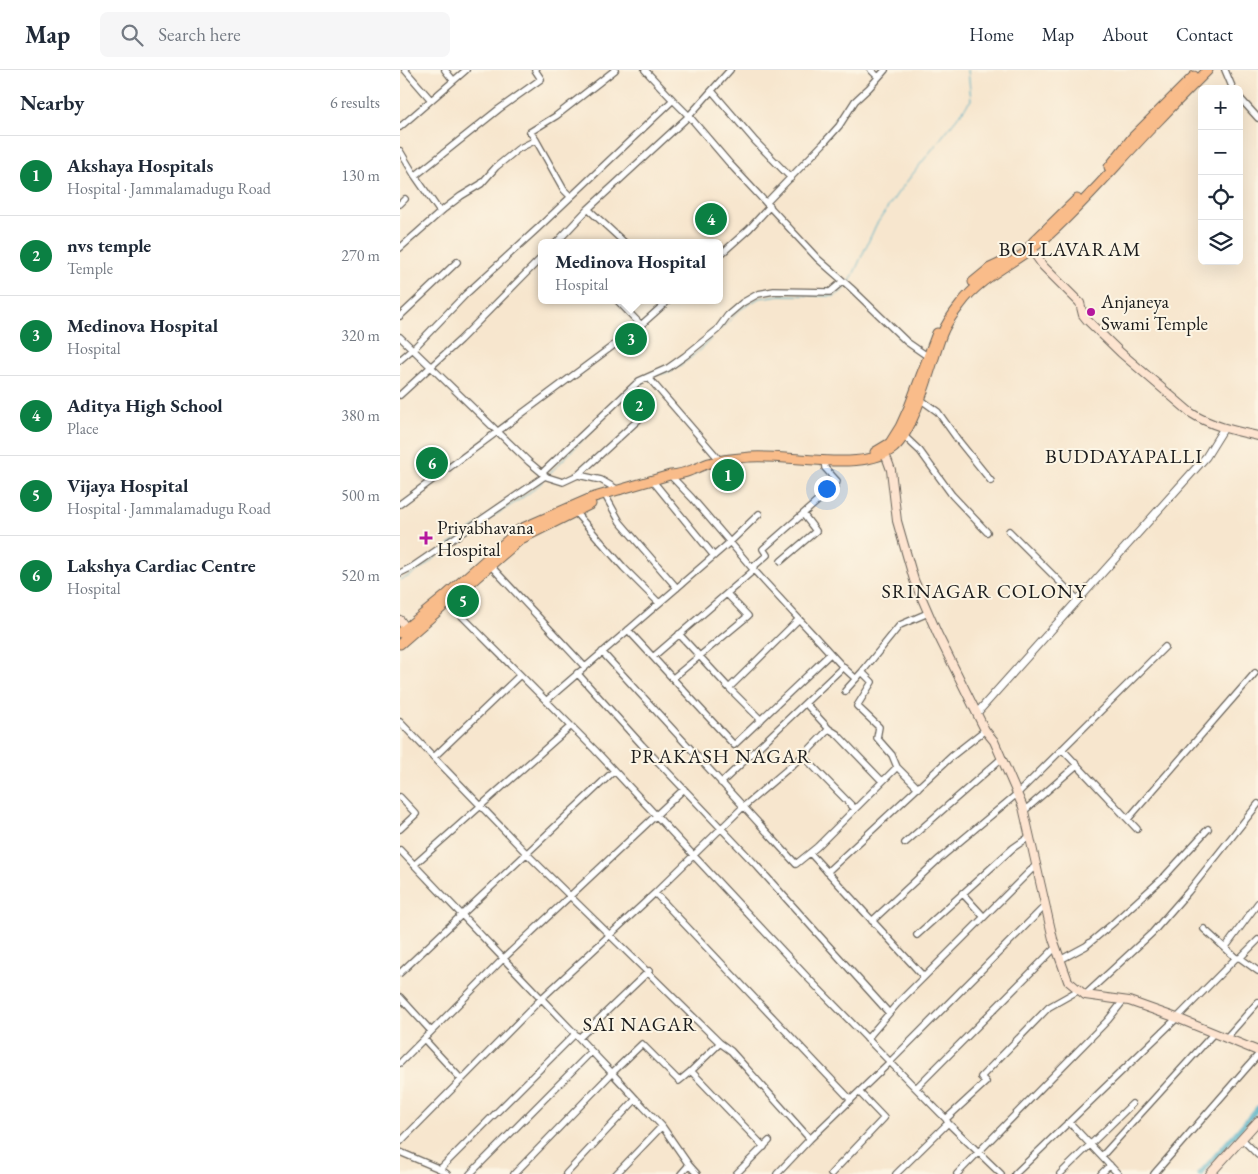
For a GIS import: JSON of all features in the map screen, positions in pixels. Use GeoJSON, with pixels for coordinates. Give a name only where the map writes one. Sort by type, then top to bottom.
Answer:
{"type":"FeatureCollection","features":[{"type":"Feature","properties":{"kind":"main road"},"geometry":{"type":"LineString","coordinates":[[400,644],[446,599],[488,562],[520,529],[606,497],[711,462],[735,458],[770,456],[848,462],[884,451],[920,399],[940,325],[990,268],[1013,259],[1030,248],[1071,209],[1106,174],[1200,70]]}},
{"type":"Feature","properties":{"kind":"main road"},"geometry":{"type":"LineString","coordinates":[[1142,133],[1208,70]]}},
{"type":"Feature","properties":{"kind":"main road"},"geometry":{"type":"LineString","coordinates":[[1030,248],[1044,266],[1080,303],[1083,315],[1087,320],[1121,353],[1191,413],[1224,428],[1258,436]]}},
{"type":"Feature","properties":{"kind":"main road"},"geometry":{"type":"LineString","coordinates":[[673,476],[677,470],[717,456],[741,452],[759,451],[847,456],[892,450],[904,435],[931,358]]}},
{"type":"Feature","properties":{"kind":"main road"},"geometry":{"type":"LineString","coordinates":[[884,451],[891,470],[897,521],[914,580],[985,730],[994,741],[1018,793],[1024,811],[1045,906],[1060,960],[1068,980],[1082,992],[1124,1000],[1177,1018],[1258,1053]]}},
{"type":"Feature","properties":{"kind":"main road"},"geometry":{"type":"LineString","coordinates":[[606,497],[653,482]]}},
{"type":"Feature","properties":{"kind":"main road"},"geometry":{"type":"LineString","coordinates":[[400,620],[403,630],[446,599]]}},
{"type":"Feature","properties":{"kind":"main road"},"geometry":{"type":"LineString","coordinates":[[1210,1174],[1258,1121]]}},
{"type":"Feature","properties":{"kind":"street"},"geometry":{"type":"LineString","coordinates":[[405,70],[431,100]]}},
{"type":"Feature","properties":{"kind":"street"},"geometry":{"type":"LineString","coordinates":[[445,70],[453,80]]}},
{"type":"Feature","properties":{"kind":"street"},"geometry":{"type":"LineString","coordinates":[[400,126],[466,70]]}},
{"type":"Feature","properties":{"kind":"street"},"geometry":{"type":"LineString","coordinates":[[415,176],[498,108],[541,79],[535,70]]}},
{"type":"Feature","properties":{"kind":"street"},"geometry":{"type":"LineString","coordinates":[[571,197],[564,190],[530,132],[556,116],[615,70]]}},
{"type":"Feature","properties":{"kind":"street"},"geometry":{"type":"LineString","coordinates":[[645,70],[690,116],[730,164],[818,259],[907,342],[931,358]]}},
{"type":"Feature","properties":{"kind":"street"},"geometry":{"type":"LineString","coordinates":[[561,239],[588,209],[690,116],[730,70]]}},
{"type":"Feature","properties":{"kind":"street"},"geometry":{"type":"LineString","coordinates":[[871,70],[878,77]]}},
{"type":"Feature","properties":{"kind":"street"},"geometry":{"type":"LineString","coordinates":[[723,252],[749,229],[791,178],[823,144],[855,101],[885,70]]}},
{"type":"Feature","properties":{"kind":"street"},"geometry":{"type":"LineString","coordinates":[[1225,70],[1231,85]]}},
{"type":"Feature","properties":{"kind":"street"},"geometry":{"type":"LineString","coordinates":[[712,90],[755,141],[791,178]]}},
{"type":"Feature","properties":{"kind":"street"},"geometry":{"type":"LineString","coordinates":[[400,360],[466,294],[673,100]]}},
{"type":"Feature","properties":{"kind":"street"},"geometry":{"type":"LineString","coordinates":[[1243,101],[1258,118]]}},
{"type":"Feature","properties":{"kind":"street"},"geometry":{"type":"LineString","coordinates":[[400,248],[440,212],[481,184],[496,167],[518,149],[536,140]]}},
{"type":"Feature","properties":{"kind":"street"},"geometry":{"type":"LineString","coordinates":[[400,151],[440,212]]}},
{"type":"Feature","properties":{"kind":"street"},"geometry":{"type":"LineString","coordinates":[[588,209],[621,239]]}},
{"type":"Feature","properties":{"kind":"street"},"geometry":{"type":"LineString","coordinates":[[400,396],[538,261]]}},
{"type":"Feature","properties":{"kind":"street"},"geometry":{"type":"LineString","coordinates":[[400,316],[456,262]]}},
{"type":"Feature","properties":{"kind":"street"},"geometry":{"type":"LineString","coordinates":[[400,572],[412,567],[544,474],[638,381],[668,368],[685,356],[717,330],[728,315],[742,303],[758,294],[774,292],[830,292],[846,284]]}},
{"type":"Feature","properties":{"kind":"street"},"geometry":{"type":"LineString","coordinates":[[621,304],[642,325]]}},
{"type":"Feature","properties":{"kind":"street"},"geometry":{"type":"LineString","coordinates":[[400,504],[642,325],[665,304]]}},
{"type":"Feature","properties":{"kind":"street"},"geometry":{"type":"LineString","coordinates":[[400,337],[544,474],[563,482],[578,475],[648,411]]}},
{"type":"Feature","properties":{"kind":"street"},"geometry":{"type":"LineString","coordinates":[[648,377],[717,456]]}},
{"type":"Feature","properties":{"kind":"street"},"geometry":{"type":"LineString","coordinates":[[920,399],[938,412],[991,481]]}},
{"type":"Feature","properties":{"kind":"street"},"geometry":{"type":"LineString","coordinates":[[977,713],[1206,457],[1224,428]]}},
{"type":"Feature","properties":{"kind":"street"},"geometry":{"type":"LineString","coordinates":[[904,435],[920,451],[952,495],[987,532]]}},
{"type":"Feature","properties":{"kind":"street"},"geometry":{"type":"LineString","coordinates":[[653,657],[727,594],[767,555],[763,549],[837,482],[825,468],[824,460]]}},
{"type":"Feature","properties":{"kind":"street"},"geometry":{"type":"LineString","coordinates":[[578,475],[601,480],[620,491]]}},
{"type":"Feature","properties":{"kind":"street"},"geometry":{"type":"LineString","coordinates":[[673,476],[753,569],[830,654],[856,679]]}},
{"type":"Feature","properties":{"kind":"street"},"geometry":{"type":"LineString","coordinates":[[653,482],[714,556]]}},
{"type":"Feature","properties":{"kind":"street"},"geometry":{"type":"LineString","coordinates":[[606,497],[620,522],[677,588]]}},
{"type":"Feature","properties":{"kind":"street"},"geometry":{"type":"LineString","coordinates":[[572,509],[659,604]]}},
{"type":"Feature","properties":{"kind":"street"},"geometry":{"type":"LineString","coordinates":[[546,701],[730,542],[759,514]]}},
{"type":"Feature","properties":{"kind":"street"},"geometry":{"type":"LineString","coordinates":[[781,561],[816,531],[802,514]]}},
{"type":"Feature","properties":{"kind":"street"},"geometry":{"type":"LineString","coordinates":[[1009,531],[1078,600]]}},
{"type":"Feature","properties":{"kind":"street"},"geometry":{"type":"LineString","coordinates":[[488,562],[585,667]]}},
{"type":"Feature","properties":{"kind":"street"},"geometry":{"type":"LineString","coordinates":[[673,678],[748,616],[727,594]]}},
{"type":"Feature","properties":{"kind":"street"},"geometry":{"type":"LineString","coordinates":[[446,599],[572,726],[867,1039],[1002,1174]]}},
{"type":"Feature","properties":{"kind":"street"},"geometry":{"type":"LineString","coordinates":[[846,691],[900,625],[928,613]]}},
{"type":"Feature","properties":{"kind":"street"},"geometry":{"type":"LineString","coordinates":[[729,688],[799,619]]}},
{"type":"Feature","properties":{"kind":"street"},"geometry":{"type":"LineString","coordinates":[[628,630],[734,745],[830,654]]}},
{"type":"Feature","properties":{"kind":"street"},"geometry":{"type":"LineString","coordinates":[[680,634],[761,720]]}},
{"type":"Feature","properties":{"kind":"street"},"geometry":{"type":"LineString","coordinates":[[872,921],[939,858],[1018,793],[1165,647]]}},
{"type":"Feature","properties":{"kind":"street"},"geometry":{"type":"LineString","coordinates":[[602,652],[796,864],[810,853],[896,767]]}},
{"type":"Feature","properties":{"kind":"street"},"geometry":{"type":"LineString","coordinates":[[721,783],[843,667]]}},
{"type":"Feature","properties":{"kind":"street"},"geometry":{"type":"LineString","coordinates":[[862,672],[872,682],[857,706],[879,727],[877,738],[892,755],[896,767],[918,788]]}},
{"type":"Feature","properties":{"kind":"street"},"geometry":{"type":"LineString","coordinates":[[578,673],[889,1013]]}},
{"type":"Feature","properties":{"kind":"street"},"geometry":{"type":"LineString","coordinates":[[1128,820],[1255,673]]}},
{"type":"Feature","properties":{"kind":"street"},"geometry":{"type":"LineString","coordinates":[[434,757],[520,675]]}},
{"type":"Feature","properties":{"kind":"street"},"geometry":{"type":"LineString","coordinates":[[806,704],[882,781]]}},
{"type":"Feature","properties":{"kind":"street"},"geometry":{"type":"LineString","coordinates":[[400,722],[526,853],[720,1043],[731,1051],[810,1139]]}},
{"type":"Feature","properties":{"kind":"street"},"geometry":{"type":"LineString","coordinates":[[414,865],[572,726]]}},
{"type":"Feature","properties":{"kind":"street"},"geometry":{"type":"LineString","coordinates":[[400,1142],[542,998],[655,893],[720,828],[803,756],[829,729]]}},
{"type":"Feature","properties":{"kind":"street"},"geometry":{"type":"LineString","coordinates":[[827,872],[952,756],[985,730]]}},
{"type":"Feature","properties":{"kind":"street"},"geometry":{"type":"LineString","coordinates":[[1062,749],[1137,829]]}},
{"type":"Feature","properties":{"kind":"street"},"geometry":{"type":"LineString","coordinates":[[803,756],[854,808]]}},
{"type":"Feature","properties":{"kind":"street"},"geometry":{"type":"LineString","coordinates":[[906,843],[1002,758]]}},
{"type":"Feature","properties":{"kind":"street"},"geometry":{"type":"LineString","coordinates":[[1024,811],[1077,765]]}},
{"type":"Feature","properties":{"kind":"street"},"geometry":{"type":"LineString","coordinates":[[400,973],[614,771]]}},
{"type":"Feature","properties":{"kind":"street"},"geometry":{"type":"LineString","coordinates":[[400,1063],[504,958],[684,789]]}},
{"type":"Feature","properties":{"kind":"street"},"geometry":{"type":"LineString","coordinates":[[400,797],[416,814],[400,829]]}},
{"type":"Feature","properties":{"kind":"street"},"geometry":{"type":"LineString","coordinates":[[896,1174],[986,1082],[981,1077],[1049,1007],[1082,992],[1164,919],[1258,804]]}},
{"type":"Feature","properties":{"kind":"street"},"geometry":{"type":"LineString","coordinates":[[1060,960],[1086,946],[1111,925],[1163,878],[1208,830]]}},
{"type":"Feature","properties":{"kind":"street"},"geometry":{"type":"LineString","coordinates":[[917,935],[1013,848],[1029,837]]}},
{"type":"Feature","properties":{"kind":"street"},"geometry":{"type":"LineString","coordinates":[[400,850],[662,1126],[697,1174]]}},
{"type":"Feature","properties":{"kind":"street"},"geometry":{"type":"LineString","coordinates":[[810,853],[924,976]]}},
{"type":"Feature","properties":{"kind":"street"},"geometry":{"type":"LineString","coordinates":[[867,1039],[924,976],[1036,865]]}},
{"type":"Feature","properties":{"kind":"street"},"geometry":{"type":"LineString","coordinates":[[655,893],[851,1100]]}},
{"type":"Feature","properties":{"kind":"street"},"geometry":{"type":"LineString","coordinates":[[962,893],[984,917]]}},
{"type":"Feature","properties":{"kind":"street"},"geometry":{"type":"LineString","coordinates":[[1225,948],[1258,903]]}},
{"type":"Feature","properties":{"kind":"street"},"geometry":{"type":"LineString","coordinates":[[777,1174],[1045,906]]}},
{"type":"Feature","properties":{"kind":"street"},"geometry":{"type":"LineString","coordinates":[[1204,929],[1225,948],[1258,971]]}},
{"type":"Feature","properties":{"kind":"street"},"geometry":{"type":"LineString","coordinates":[[1015,1174],[1258,940]]}},
{"type":"Feature","properties":{"kind":"street"},"geometry":{"type":"LineString","coordinates":[[916,1088],[1056,947]]}},
{"type":"Feature","properties":{"kind":"street"},"geometry":{"type":"LineString","coordinates":[[440,1169],[577,1036],[649,972]]}},
{"type":"Feature","properties":{"kind":"street"},"geometry":{"type":"LineString","coordinates":[[400,997],[431,1031]]}},
{"type":"Feature","properties":{"kind":"street"},"geometry":{"type":"LineString","coordinates":[[957,1174],[1108,1020],[1124,1000]]}},
{"type":"Feature","properties":{"kind":"street"},"geometry":{"type":"LineString","coordinates":[[1226,1038],[1258,1002]]}},
{"type":"Feature","properties":{"kind":"street"},"geometry":{"type":"LineString","coordinates":[[1102,1156],[1214,1033]]}},
{"type":"Feature","properties":{"kind":"street"},"geometry":{"type":"LineString","coordinates":[[424,1039],[462,1080]]}},
{"type":"Feature","properties":{"kind":"street"},"geometry":{"type":"LineString","coordinates":[[514,1174],[642,1044],[679,1081],[720,1043]]}},
{"type":"Feature","properties":{"kind":"street"},"geometry":{"type":"LineString","coordinates":[[470,1174],[591,1052]]}},
{"type":"Feature","properties":{"kind":"street"},"geometry":{"type":"LineString","coordinates":[[1154,1174],[1258,1053]]}},
{"type":"Feature","properties":{"kind":"street"},"geometry":{"type":"LineString","coordinates":[[691,1071],[764,1147]]}},
{"type":"Feature","properties":{"kind":"street"},"geometry":{"type":"LineString","coordinates":[[831,1174],[884,1118],[859,1092]]}},
{"type":"Feature","properties":{"kind":"street"},"geometry":{"type":"LineString","coordinates":[[566,1174],[636,1099]]}},
{"type":"Feature","properties":{"kind":"street"},"geometry":{"type":"LineString","coordinates":[[1060,1174],[1132,1104]]}},
{"type":"Feature","properties":{"kind":"street"},"geometry":{"type":"LineString","coordinates":[[1069,1122],[1118,1174]]}},
{"type":"Feature","properties":{"kind":"street"},"geometry":{"type":"LineString","coordinates":[[616,1174],[662,1126]]}},
{"type":"Feature","properties":{"kind":"street"},"geometry":{"type":"LineString","coordinates":[[1242,1139],[1258,1154]]}},
{"type":"Feature","properties":{"kind":"street"},"geometry":{"type":"LineString","coordinates":[[736,1174],[770,1141]]}},
{"type":"Feature","properties":{"kind":"street"},"geometry":{"type":"LineString","coordinates":[[400,1152],[440,1169],[447,1174]]}},
{"type":"Feature","properties":{"kind":"street"},"geometry":{"type":"LineString","coordinates":[[681,1174],[689,1164]]}},
{"type":"Feature","properties":{"kind":"street"},"geometry":{"type":"LineString","coordinates":[[1100,1174],[1110,1165]]}},
{"type":"Feature","properties":{"kind":"waterway"},"geometry":{"type":"LineString","coordinates":[[849,284],[876,225],[897,194],[971,100],[968,70]]}},
{"type":"Feature","properties":{"kind":"waterway"},"geometry":{"type":"LineString","coordinates":[[721,329],[741,309],[759,298],[780,295],[835,296],[847,287]]}},
{"type":"Feature","properties":{"kind":"waterway"},"geometry":{"type":"LineString","coordinates":[[662,374],[682,364],[711,339]]}},
{"type":"Feature","properties":{"kind":"waterway"},"geometry":{"type":"LineString","coordinates":[[630,393],[643,383]]}},
{"type":"Feature","properties":{"kind":"waterway"},"geometry":{"type":"LineString","coordinates":[[549,474],[595,427]]}},
{"type":"Feature","properties":{"kind":"waterway"},"geometry":{"type":"LineString","coordinates":[[400,580],[421,568],[453,542],[522,498],[543,481]]}},
{"type":"Feature","properties":{"kind":"waterway"},"geometry":{"type":"LineString","coordinates":[[1200,1174],[1258,1108]]}},
{"type":"Feature","properties":{"kind":"place","name":"Aditya High School"},"geometry":{"type":"Point","coordinates":[711,219]}},
{"type":"Feature","properties":{"kind":"place","name":"Anjaneya Swami Temple"},"geometry":{"type":"Point","coordinates":[1091,312]}},
{"type":"Feature","properties":{"kind":"place","name":"Medinova Hospital"},"geometry":{"type":"Point","coordinates":[631,339]}},
{"type":"Feature","properties":{"kind":"place","name":"nvs temple"},"geometry":{"type":"Point","coordinates":[639,405]}},
{"type":"Feature","properties":{"kind":"place","name":"Lakshya Cardiac Centre"},"geometry":{"type":"Point","coordinates":[432,463]}},
{"type":"Feature","properties":{"kind":"place","name":"Akshaya Hospitals"},"geometry":{"type":"Point","coordinates":[728,475]}},
{"type":"Feature","properties":{"kind":"place","name":"Priyabhavana Hospital"},"geometry":{"type":"Point","coordinates":[426,538]}},
{"type":"Feature","properties":{"kind":"place","name":"Vijaya Hospital"},"geometry":{"type":"Point","coordinates":[463,601]}},
{"type":"Feature","properties":{"kind":"district","name":"BOLLAVARAM"},"geometry":{"type":"Point","coordinates":[1070,249]}},
{"type":"Feature","properties":{"kind":"district","name":"BUDDAYAPALLI"},"geometry":{"type":"Point","coordinates":[1124,456]}},
{"type":"Feature","properties":{"kind":"district","name":"SRINAGAR COLONY"},"geometry":{"type":"Point","coordinates":[984,591]}},
{"type":"Feature","properties":{"kind":"district","name":"PRAKASH NAGAR"},"geometry":{"type":"Point","coordinates":[721,756]}},
{"type":"Feature","properties":{"kind":"district","name":"SAI NAGAR"},"geometry":{"type":"Point","coordinates":[640,1024]}}]}
